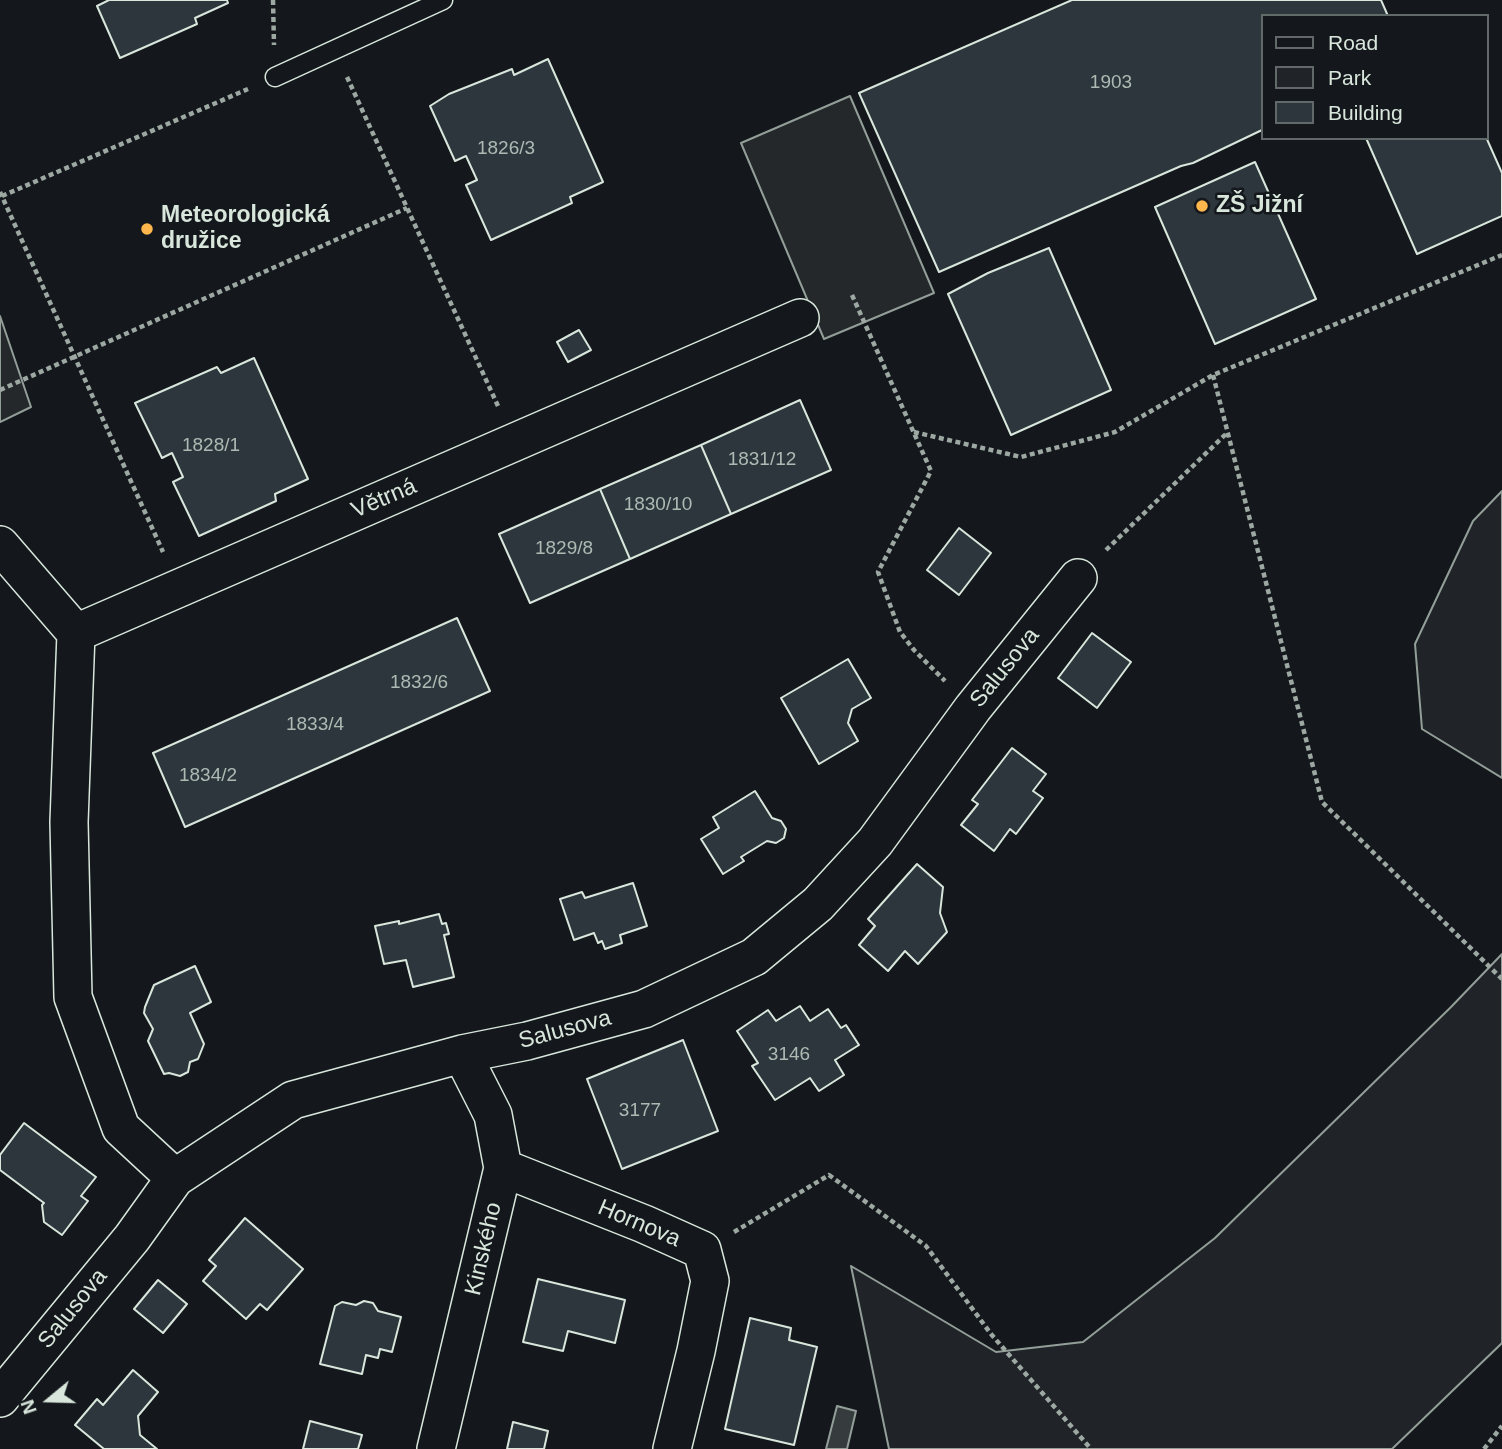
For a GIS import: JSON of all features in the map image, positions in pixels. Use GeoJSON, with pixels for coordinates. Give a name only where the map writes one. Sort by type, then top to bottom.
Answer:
{"type":"FeatureCollection","features":[{"type":"Feature","properties":{"kind":"street","name":"Větrná"},"geometry":{"type":"LineString","coordinates":[[76,633],[800,318]]}},
{"type":"Feature","properties":{"kind":"street"},"geometry":{"type":"LineString","coordinates":[[0,545],[76,633],[69,822],[73,997],[121,1128],[175,1178]]}},
{"type":"Feature","properties":{"kind":"street","name":"Salusova"},"geometry":{"type":"LineString","coordinates":[[0,1398],[132,1238],[175,1178],[293,1100],[462,1054],[527,1041],[644,1009],[754,957],[818,904],[875,842],[973,708],[1078,578]]}},
{"type":"Feature","properties":{"kind":"street","name":"Kinského"},"geometry":{"type":"LineString","coordinates":[[436,1449],[503,1168],[493,1115],[462,1054]]}},
{"type":"Feature","properties":{"kind":"street","name":"Hornova"},"geometry":{"type":"LineString","coordinates":[[503,1168],[645,1224],[702,1250],[710,1282],[672,1449]]}},
{"type":"Feature","properties":{"kind":"lane"},"geometry":{"type":"LineString","coordinates":[[275,77],[443,0]]}},
{"type":"Feature","properties":{"kind":"path"},"geometry":{"type":"LineString","coordinates":[[179,587],[1,194],[275,77],[273,0]]}},
{"type":"Feature","properties":{"kind":"path"},"geometry":{"type":"LineString","coordinates":[[334,50],[515,442]]}},
{"type":"Feature","properties":{"kind":"path"},"geometry":{"type":"LineString","coordinates":[[0,390],[407,208]]}},
{"type":"Feature","properties":{"kind":"path"},"geometry":{"type":"LineString","coordinates":[[914,432],[1021,457],[1115,432],[1213,375],[1502,255]]}},
{"type":"Feature","properties":{"kind":"path"},"geometry":{"type":"LineString","coordinates":[[852,295],[931,471],[878,572],[900,632],[914,650],[973,708]]}},
{"type":"Feature","properties":{"kind":"path"},"geometry":{"type":"LineString","coordinates":[[1213,375],[1322,802],[1502,979]]}},
{"type":"Feature","properties":{"kind":"path"},"geometry":{"type":"LineString","coordinates":[[1078,578],[1228,431]]}},
{"type":"Feature","properties":{"kind":"path"},"geometry":{"type":"LineString","coordinates":[[702,1250],[829,1175],[926,1247],[991,1334],[1091,1449]]}},
{"type":"Feature","properties":{"kind":"path"},"geometry":{"type":"LineString","coordinates":[[1484,1449],[1502,1426]]}},
{"type":"Feature","properties":{"kind":"green space"},"geometry":{"type":"Polygon","coordinates":[[[1502,491],[1502,778],[1422,729],[1415,644],[1473,521],[1502,491]]]}},
{"type":"Feature","properties":{"kind":"green space"},"geometry":{"type":"Polygon","coordinates":[[[1502,954],[1502,1343],[1392,1449],[889,1449],[851,1266],[996,1352],[1083,1342],[1215,1238],[1502,954]]]}},
{"type":"Feature","properties":{"kind":"shaded area"},"geometry":{"type":"Polygon","coordinates":[[[850,96],[934,293],[824,339],[741,143],[850,96]]]}},
{"type":"Feature","properties":{"kind":"shaded area"},"geometry":{"type":"Polygon","coordinates":[[[0,316],[31,407],[0,422],[0,316]]]}},
{"type":"Feature","properties":{"kind":"shaded area"},"geometry":{"type":"Polygon","coordinates":[[[837,1406],[856,1411],[847,1449],[826,1449],[837,1406]]]}},
{"type":"Feature","properties":{"kind":"building"},"geometry":{"type":"Polygon","coordinates":[[[109,0],[227,0],[228,3],[195,18],[197,24],[120,58],[97,6],[109,0]]]}},
{"type":"Feature","properties":{"kind":"building"},"geometry":{"type":"Polygon","coordinates":[[[1072,0],[1381,0],[1387,14],[1260,14],[1260,131],[1193,163],[939,272],[859,93],[1072,0]]]}},
{"type":"Feature","properties":{"kind":"building"},"geometry":{"type":"Polygon","coordinates":[[[548,59],[603,182],[570,197],[572,203],[491,240],[466,185],[477,180],[466,156],[455,161],[430,106],[449,94],[512,69],[514,75],[548,59]]]}},
{"type":"Feature","properties":{"kind":"building"},"geometry":{"type":"Polygon","coordinates":[[[1367,140],[1487,140],[1502,173],[1502,216],[1417,254],[1367,140]]]}},
{"type":"Feature","properties":{"kind":"building"},"geometry":{"type":"Polygon","coordinates":[[[1255,162],[1316,299],[1215,344],[1155,207],[1255,162]]]}},
{"type":"Feature","properties":{"kind":"building"},"geometry":{"type":"Polygon","coordinates":[[[1049,248],[1111,390],[1011,435],[948,294],[988,273],[1049,248]]]}},
{"type":"Feature","properties":{"kind":"building"},"geometry":{"type":"Polygon","coordinates":[[[579,330],[591,350],[568,362],[557,342],[579,330]]]}},
{"type":"Feature","properties":{"kind":"building"},"geometry":{"type":"Polygon","coordinates":[[[254,358],[308,479],[275,494],[276,501],[199,536],[173,482],[183,477],[172,453],[162,458],[135,403],[217,367],[221,373],[254,358]]]}},
{"type":"Feature","properties":{"kind":"building"},"geometry":{"type":"Polygon","coordinates":[[[800,400],[831,470],[731,514],[701,445],[800,400]]]}},
{"type":"Feature","properties":{"kind":"building"},"geometry":{"type":"Polygon","coordinates":[[[701,445],[731,514],[630,559],[600,489],[701,445]]]}},
{"type":"Feature","properties":{"kind":"building"},"geometry":{"type":"Polygon","coordinates":[[[600,489],[630,559],[530,603],[499,534],[600,489]]]}},
{"type":"Feature","properties":{"kind":"building"},"geometry":{"type":"Polygon","coordinates":[[[959,528],[991,553],[959,595],[927,570],[959,528]]]}},
{"type":"Feature","properties":{"kind":"building"},"geometry":{"type":"Polygon","coordinates":[[[457,618],[490,691],[185,827],[153,753],[457,618]]]}},
{"type":"Feature","properties":{"kind":"building"},"geometry":{"type":"Polygon","coordinates":[[[1092,633],[1131,662],[1097,708],[1058,678],[1092,633]]]}},
{"type":"Feature","properties":{"kind":"building"},"geometry":{"type":"Polygon","coordinates":[[[848,659],[871,698],[852,709],[848,723],[858,741],[819,764],[781,698],[848,659]]]}},
{"type":"Feature","properties":{"kind":"building"},"geometry":{"type":"Polygon","coordinates":[[[1012,748],[1046,774],[1033,791],[1043,798],[1016,834],[1010,829],[994,851],[961,825],[978,804],[972,800],[1012,748]]]}},
{"type":"Feature","properties":{"kind":"building"},"geometry":{"type":"Polygon","coordinates":[[[755,791],[772,818],[781,821],[786,829],[784,838],[776,843],[767,841],[741,857],[744,861],[723,874],[701,839],[719,828],[713,817],[755,791]]]}},
{"type":"Feature","properties":{"kind":"building"},"geometry":{"type":"Polygon","coordinates":[[[917,864],[943,887],[940,913],[947,932],[918,964],[905,951],[888,971],[859,945],[875,926],[868,919],[917,864]]]}},
{"type":"Feature","properties":{"kind":"building"},"geometry":{"type":"Polygon","coordinates":[[[633,883],[647,926],[620,935],[622,943],[605,949],[602,941],[598,943],[594,933],[574,940],[560,899],[582,892],[585,898],[633,883]]]}},
{"type":"Feature","properties":{"kind":"building"},"geometry":{"type":"Polygon","coordinates":[[[439,914],[442,924],[446,923],[449,934],[444,935],[454,977],[413,987],[406,960],[384,964],[375,926],[399,921],[399,924],[439,914]]]}},
{"type":"Feature","properties":{"kind":"building"},"geometry":{"type":"Polygon","coordinates":[[[195,966],[211,1002],[190,1013],[204,1044],[198,1059],[190,1062],[188,1072],[180,1076],[164,1074],[148,1041],[153,1029],[144,1013],[145,1007],[154,985],[195,966]]]}},
{"type":"Feature","properties":{"kind":"building"},"geometry":{"type":"Polygon","coordinates":[[[800,1006],[810,1021],[828,1009],[841,1028],[846,1025],[859,1045],[835,1060],[844,1075],[819,1091],[810,1078],[775,1100],[752,1066],[758,1063],[737,1031],[768,1010],[776,1021],[800,1006]]]}},
{"type":"Feature","properties":{"kind":"building"},"geometry":{"type":"Polygon","coordinates":[[[683,1040],[718,1131],[622,1169],[587,1079],[683,1040]]]}},
{"type":"Feature","properties":{"kind":"building"},"geometry":{"type":"Polygon","coordinates":[[[24,1123],[96,1177],[81,1196],[88,1201],[62,1235],[44,1222],[44,1203],[0,1170],[0,1155],[24,1123]]]}},
{"type":"Feature","properties":{"kind":"building"},"geometry":{"type":"Polygon","coordinates":[[[245,1218],[303,1269],[267,1310],[260,1304],[246,1319],[203,1281],[216,1266],[209,1260],[245,1218]]]}},
{"type":"Feature","properties":{"kind":"building"},"geometry":{"type":"Polygon","coordinates":[[[538,1279],[625,1300],[615,1343],[568,1331],[563,1351],[523,1342],[538,1279]]]}},
{"type":"Feature","properties":{"kind":"building"},"geometry":{"type":"Polygon","coordinates":[[[158,1280],[187,1304],[163,1333],[134,1309],[158,1280]]]}},
{"type":"Feature","properties":{"kind":"building"},"geometry":{"type":"Polygon","coordinates":[[[364,1301],[373,1303],[378,1311],[401,1317],[392,1352],[380,1349],[378,1358],[366,1355],[362,1374],[320,1364],[335,1306],[342,1302],[356,1305],[364,1301]]]}},
{"type":"Feature","properties":{"kind":"building"},"geometry":{"type":"Polygon","coordinates":[[[750,1318],[791,1328],[789,1340],[817,1347],[794,1445],[725,1429],[750,1318]]]}},
{"type":"Feature","properties":{"kind":"building"},"geometry":{"type":"Polygon","coordinates":[[[133,1370],[158,1392],[138,1416],[140,1435],[157,1449],[104,1449],[75,1425],[97,1399],[103,1405],[133,1370]]]}},
{"type":"Feature","properties":{"kind":"building"},"geometry":{"type":"Polygon","coordinates":[[[310,1421],[362,1435],[358,1449],[303,1449],[310,1421]]]}},
{"type":"Feature","properties":{"kind":"building"},"geometry":{"type":"Polygon","coordinates":[[[513,1422],[548,1431],[544,1449],[507,1449],[513,1422]]]}},
{"type":"Feature","properties":{"kind":"place","name":"ZŠ Jižní"},"geometry":{"type":"Point","coordinates":[1202,206]}},
{"type":"Feature","properties":{"kind":"place","name":"Meteorologická družice"},"geometry":{"type":"Point","coordinates":[147,229]}}]}
